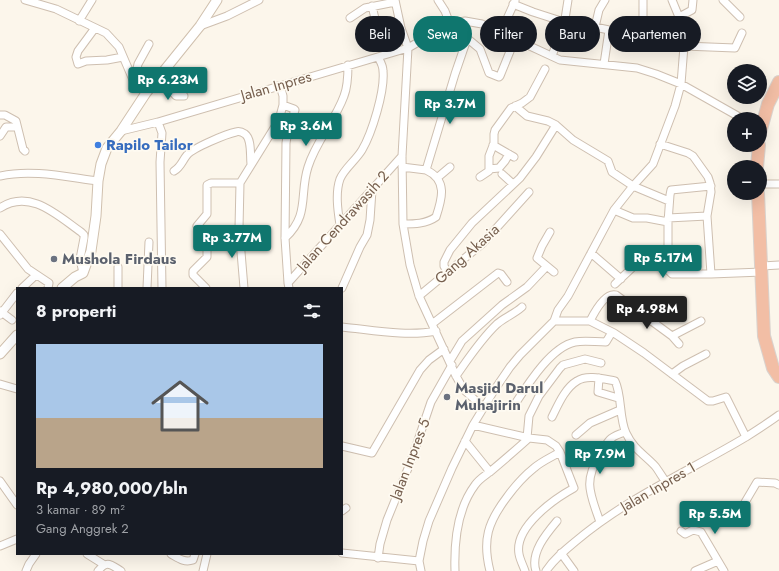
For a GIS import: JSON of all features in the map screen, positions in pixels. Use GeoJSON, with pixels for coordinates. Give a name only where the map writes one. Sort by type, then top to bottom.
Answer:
{"type":"FeatureCollection","features":[{"type":"Feature","properties":{"kind":"highway"},"geometry":{"type":"LineString","coordinates":[[765,112],[779,82]]}},
{"type":"Feature","properties":{"kind":"highway"},"geometry":{"type":"LineString","coordinates":[[758,200],[764,336],[773,368],[779,377]]}},
{"type":"Feature","properties":{"kind":"main road"},"geometry":{"type":"LineString","coordinates":[[63,287],[75,277],[83,273],[91,251],[96,216],[98,181],[101,164],[107,148],[218,0]]}},
{"type":"Feature","properties":{"kind":"main road"},"geometry":{"type":"LineString","coordinates":[[0,354],[16,336]]}},
{"type":"Feature","properties":{"kind":"street"},"geometry":{"type":"LineString","coordinates":[[25,0],[56,9],[106,33],[114,41],[134,82],[149,90],[165,85],[169,87],[176,96],[184,96]]}},
{"type":"Feature","properties":{"kind":"street"},"geometry":{"type":"LineString","coordinates":[[79,21],[92,0]]}},
{"type":"Feature","properties":{"kind":"street"},"geometry":{"type":"LineString","coordinates":[[200,26],[227,16],[259,0]]}},
{"type":"Feature","properties":{"kind":"street"},"geometry":{"type":"LineString","coordinates":[[438,0],[447,16]]}},
{"type":"Feature","properties":{"kind":"street"},"geometry":{"type":"LineString","coordinates":[[565,16],[568,0]]}},
{"type":"Feature","properties":{"kind":"street"},"geometry":{"type":"LineString","coordinates":[[598,16],[599,10],[605,0]]}},
{"type":"Feature","properties":{"kind":"street"},"geometry":{"type":"LineString","coordinates":[[643,0],[643,16]]}},
{"type":"Feature","properties":{"kind":"street"},"geometry":{"type":"LineString","coordinates":[[672,0],[679,16]]}},
{"type":"Feature","properties":{"kind":"street"},"geometry":{"type":"LineString","coordinates":[[681,16],[692,10],[693,0]]}},
{"type":"Feature","properties":{"kind":"street"},"geometry":{"type":"LineString","coordinates":[[723,0],[740,17]]}},
{"type":"Feature","properties":{"kind":"street"},"geometry":{"type":"LineString","coordinates":[[350,18],[365,8],[395,1],[401,28],[408,48],[402,167],[403,224],[410,265],[419,296],[456,376],[464,390],[484,408]]}},
{"type":"Feature","properties":{"kind":"street"},"geometry":{"type":"LineString","coordinates":[[508,16],[514,2],[533,12],[548,16]]}},
{"type":"Feature","properties":{"kind":"street"},"geometry":{"type":"LineString","coordinates":[[372,6],[374,16]]}},
{"type":"Feature","properties":{"kind":"street"},"geometry":{"type":"LineString","coordinates":[[95,28],[78,51],[76,57],[78,64],[86,61],[107,60],[123,57]]}},
{"type":"Feature","properties":{"kind":"street"},"geometry":{"type":"LineString","coordinates":[[701,47],[736,48],[742,33]]}},
{"type":"Feature","properties":{"kind":"street"},"geometry":{"type":"LineString","coordinates":[[604,64],[608,37]]}},
{"type":"Feature","properties":{"kind":"street"},"geometry":{"type":"LineString","coordinates":[[472,43],[480,49]]}},
{"type":"Feature","properties":{"kind":"street"},"geometry":{"type":"LineString","coordinates":[[134,82],[138,64],[149,44]]}},
{"type":"Feature","properties":{"kind":"street","name":"Jalan Inpres"},"geometry":{"type":"LineString","coordinates":[[121,131],[158,122],[408,48],[413,45]]}},
{"type":"Feature","properties":{"kind":"street"},"geometry":{"type":"LineString","coordinates":[[537,49],[566,61],[637,68],[656,74],[681,84],[731,112]]}},
{"type":"Feature","properties":{"kind":"street"},"geometry":{"type":"LineString","coordinates":[[426,170],[463,52]]}},
{"type":"Feature","properties":{"kind":"street"},"geometry":{"type":"LineString","coordinates":[[481,52],[489,73],[499,77],[510,52]]}},
{"type":"Feature","properties":{"kind":"street"},"geometry":{"type":"LineString","coordinates":[[552,56],[553,52]]}},
{"type":"Feature","properties":{"kind":"street"},"geometry":{"type":"LineString","coordinates":[[421,571],[419,562],[425,534],[434,506],[473,425],[510,367],[520,355],[554,322],[558,310],[568,296],[614,210],[653,164],[675,106],[681,84],[684,52]]}},
{"type":"Feature","properties":{"kind":"street"},"geometry":{"type":"LineString","coordinates":[[340,225],[338,214],[338,188],[340,178],[362,151],[370,134],[381,92],[383,72],[382,63],[378,57]]}},
{"type":"Feature","properties":{"kind":"street"},"geometry":{"type":"LineString","coordinates":[[285,238],[293,230],[301,214],[304,199],[304,185],[312,156],[345,95],[348,65]]}},
{"type":"Feature","properties":{"kind":"street"},"geometry":{"type":"LineString","coordinates":[[480,177],[488,172],[489,169],[489,156],[493,145],[495,130],[514,106],[522,103],[530,97],[545,69]]}},
{"type":"Feature","properties":{"kind":"street"},"geometry":{"type":"LineString","coordinates":[[244,287],[239,228],[240,183],[279,120],[283,105],[283,96],[281,89],[277,86]]}},
{"type":"Feature","properties":{"kind":"street"},"geometry":{"type":"LineString","coordinates":[[283,105],[295,110],[288,130],[286,143],[285,238],[288,285]]}},
{"type":"Feature","properties":{"kind":"street"},"geometry":{"type":"LineString","coordinates":[[514,106],[527,116],[548,121],[556,125],[573,140],[608,162],[612,172],[633,186],[669,201]]}},
{"type":"Feature","properties":{"kind":"street"},"geometry":{"type":"LineString","coordinates":[[0,115],[5,115],[14,119],[23,150],[25,151]]}},
{"type":"Feature","properties":{"kind":"street"},"geometry":{"type":"LineString","coordinates":[[158,122],[162,133],[160,162],[162,287]]}},
{"type":"Feature","properties":{"kind":"street"},"geometry":{"type":"LineString","coordinates":[[448,273],[444,266],[444,262],[450,250],[472,223],[520,178],[536,157],[556,125]]}},
{"type":"Feature","properties":{"kind":"street"},"geometry":{"type":"LineString","coordinates":[[0,136],[6,127],[17,126]]}},
{"type":"Feature","properties":{"kind":"street"},"geometry":{"type":"LineString","coordinates":[[174,172],[180,168],[188,153],[214,139],[235,132],[246,135],[249,143],[251,164]]}},
{"type":"Feature","properties":{"kind":"street"},"geometry":{"type":"LineString","coordinates":[[660,144],[693,156],[706,173],[711,186],[707,216],[711,274]]}},
{"type":"Feature","properties":{"kind":"street"},"geometry":{"type":"LineString","coordinates":[[489,169],[499,168],[512,155],[493,145]]}},
{"type":"Feature","properties":{"kind":"street","name":"Jalan Cendrawasih 2"},"geometry":{"type":"LineString","coordinates":[[288,285],[402,156]]}},
{"type":"Feature","properties":{"kind":"street"},"geometry":{"type":"LineString","coordinates":[[402,167],[426,170],[434,174],[437,178],[442,194],[436,217],[419,224],[403,224]]}},
{"type":"Feature","properties":{"kind":"street"},"geometry":{"type":"LineString","coordinates":[[437,178],[450,167]]}},
{"type":"Feature","properties":{"kind":"street"},"geometry":{"type":"LineString","coordinates":[[0,176],[27,173],[98,181]]}},
{"type":"Feature","properties":{"kind":"street"},"geometry":{"type":"LineString","coordinates":[[502,174],[513,184]]}},
{"type":"Feature","properties":{"kind":"street"},"geometry":{"type":"LineString","coordinates":[[205,287],[193,275],[193,271],[207,256],[207,236],[197,226],[207,214],[207,185],[211,183],[240,183]]}},
{"type":"Feature","properties":{"kind":"street"},"geometry":{"type":"LineString","coordinates":[[767,184],[779,184]]}},
{"type":"Feature","properties":{"kind":"street"},"geometry":{"type":"LineString","coordinates":[[711,186],[671,190],[668,220],[667,261],[669,272],[677,274],[711,274],[779,266]]}},
{"type":"Feature","properties":{"kind":"street"},"geometry":{"type":"LineString","coordinates":[[342,287],[360,246],[367,235],[370,220],[372,190]]}},
{"type":"Feature","properties":{"kind":"street","name":"Gang Akasia"},"geometry":{"type":"LineString","coordinates":[[419,296],[483,243],[529,192]]}},
{"type":"Feature","properties":{"kind":"street"},"geometry":{"type":"LineString","coordinates":[[0,208],[8,203],[29,202],[47,208],[81,232],[84,235],[80,258],[83,273]]}},
{"type":"Feature","properties":{"kind":"street"},"geometry":{"type":"LineString","coordinates":[[614,210],[633,218],[668,220],[707,216]]}},
{"type":"Feature","properties":{"kind":"street"},"geometry":{"type":"LineString","coordinates":[[550,232],[537,257],[537,260],[554,272]]}},
{"type":"Feature","properties":{"kind":"street"},"geometry":{"type":"LineString","coordinates":[[0,234],[28,269],[49,283],[48,287]]}},
{"type":"Feature","properties":{"kind":"street"},"geometry":{"type":"LineString","coordinates":[[147,287],[149,242]]}},
{"type":"Feature","properties":{"kind":"street"},"geometry":{"type":"LineString","coordinates":[[591,253],[618,281],[632,268]]}},
{"type":"Feature","properties":{"kind":"street"},"geometry":{"type":"LineString","coordinates":[[118,267],[118,287]]}},
{"type":"Feature","properties":{"kind":"street","name":"Jalan Inpres 5"},"geometry":{"type":"LineString","coordinates":[[378,558],[380,544],[387,520],[411,461],[431,402],[462,341],[502,305],[527,287],[546,267]]}},
{"type":"Feature","properties":{"kind":"street"},"geometry":{"type":"LineString","coordinates":[[432,324],[498,273],[501,274],[507,282]]}},
{"type":"Feature","properties":{"kind":"street"},"geometry":{"type":"LineString","coordinates":[[23,287],[36,275]]}},
{"type":"Feature","properties":{"kind":"street"},"geometry":{"type":"LineString","coordinates":[[12,320],[1,313],[16,294]]}},
{"type":"Feature","properties":{"kind":"street"},"geometry":{"type":"LineString","coordinates":[[590,321],[596,309],[613,294],[672,336],[679,344]]}},
{"type":"Feature","properties":{"kind":"street"},"geometry":{"type":"LineString","coordinates":[[456,376],[480,343],[496,325],[505,318],[514,314],[522,307]]}},
{"type":"Feature","properties":{"kind":"street"},"geometry":{"type":"LineString","coordinates":[[554,322],[590,321],[612,332],[708,401],[726,397],[746,437]]}},
{"type":"Feature","properties":{"kind":"street"},"geometry":{"type":"LineString","coordinates":[[672,336],[700,322]]}},
{"type":"Feature","properties":{"kind":"street"},"geometry":{"type":"LineString","coordinates":[[343,328],[425,334],[436,332]]}},
{"type":"Feature","properties":{"kind":"street"},"geometry":{"type":"LineString","coordinates":[[514,404],[527,385],[551,357],[564,346],[584,340],[606,342],[612,332]]}},
{"type":"Feature","properties":{"kind":"street"},"geometry":{"type":"LineString","coordinates":[[343,446],[372,453],[420,370],[429,360],[444,349]]}},
{"type":"Feature","properties":{"kind":"street"},"geometry":{"type":"LineString","coordinates":[[672,374],[683,366],[706,354]]}},
{"type":"Feature","properties":{"kind":"street"},"geometry":{"type":"LineString","coordinates":[[455,571],[455,555],[459,521],[462,510],[476,484],[528,438],[529,416],[539,396],[560,368],[585,359],[601,363]]}},
{"type":"Feature","properties":{"kind":"street"},"geometry":{"type":"LineString","coordinates":[[599,378],[598,392],[618,398]]}},
{"type":"Feature","properties":{"kind":"street"},"geometry":{"type":"LineString","coordinates":[[552,418],[562,397],[577,380],[599,378],[615,381],[625,432],[636,449],[655,466],[666,482]]}},
{"type":"Feature","properties":{"kind":"street"},"geometry":{"type":"LineString","coordinates":[[0,384],[16,389]]}},
{"type":"Feature","properties":{"kind":"street"},"geometry":{"type":"LineString","coordinates":[[576,435],[590,423],[620,410]]}},
{"type":"Feature","properties":{"kind":"street","name":"Jalan Inpres 1"},"geometry":{"type":"LineString","coordinates":[[546,571],[562,553],[600,522],[623,506],[746,437],[779,415]]}},
{"type":"Feature","properties":{"kind":"street"},"geometry":{"type":"LineString","coordinates":[[473,425],[528,438],[547,440],[556,446],[560,452],[574,488],[542,510],[525,531],[520,543],[519,551],[525,571]]}},
{"type":"Feature","properties":{"kind":"street"},"geometry":{"type":"LineString","coordinates":[[600,522],[590,492],[590,476],[593,465],[608,442],[614,436],[625,432]]}},
{"type":"Feature","properties":{"kind":"street"},"geometry":{"type":"LineString","coordinates":[[465,441],[490,472]]}},
{"type":"Feature","properties":{"kind":"street"},"geometry":{"type":"LineString","coordinates":[[490,571],[487,536],[496,512],[517,484],[535,467],[560,452]]}},
{"type":"Feature","properties":{"kind":"street"},"geometry":{"type":"LineString","coordinates":[[0,481],[16,504]]}},
{"type":"Feature","properties":{"kind":"street"},"geometry":{"type":"LineString","coordinates":[[744,504],[757,482],[775,483],[779,485]]}},
{"type":"Feature","properties":{"kind":"street"},"geometry":{"type":"LineString","coordinates":[[536,571],[534,564],[538,549],[544,536],[557,521]]}},
{"type":"Feature","properties":{"kind":"street"},"geometry":{"type":"LineString","coordinates":[[681,531],[685,534],[694,530],[701,532],[724,571]]}},
{"type":"Feature","properties":{"kind":"street"},"geometry":{"type":"LineString","coordinates":[[0,546],[16,539]]}},
{"type":"Feature","properties":{"kind":"street"},"geometry":{"type":"LineString","coordinates":[[343,553],[419,562]]}},
{"type":"Feature","properties":{"kind":"street"},"geometry":{"type":"LineString","coordinates":[[562,553],[574,571]]}},
{"type":"Feature","properties":{"kind":"street"},"geometry":{"type":"LineString","coordinates":[[26,571],[35,555]]}},
{"type":"Feature","properties":{"kind":"street"},"geometry":{"type":"LineString","coordinates":[[89,555],[103,564],[108,564],[121,571]]}},
{"type":"Feature","properties":{"kind":"street"},"geometry":{"type":"LineString","coordinates":[[173,555],[184,561],[193,560],[195,555]]}},
{"type":"Feature","properties":{"kind":"street"},"geometry":{"type":"LineString","coordinates":[[203,571],[207,555]]}},
{"type":"Feature","properties":{"kind":"street"},"geometry":{"type":"LineString","coordinates":[[695,571],[718,561]]}},
{"type":"Feature","properties":{"kind":"street"},"geometry":{"type":"LineString","coordinates":[[98,571],[103,564]]}},
{"type":"Feature","properties":{"kind":"place","name":"Rapilo Tailor"},"geometry":{"type":"Point","coordinates":[98,145]}},
{"type":"Feature","properties":{"kind":"place","name":"Mushola Firdaus"},"geometry":{"type":"Point","coordinates":[54,259]}},
{"type":"Feature","properties":{"kind":"place","name":"Masjid Darul Muhajirin"},"geometry":{"type":"Point","coordinates":[447,397]}}]}
